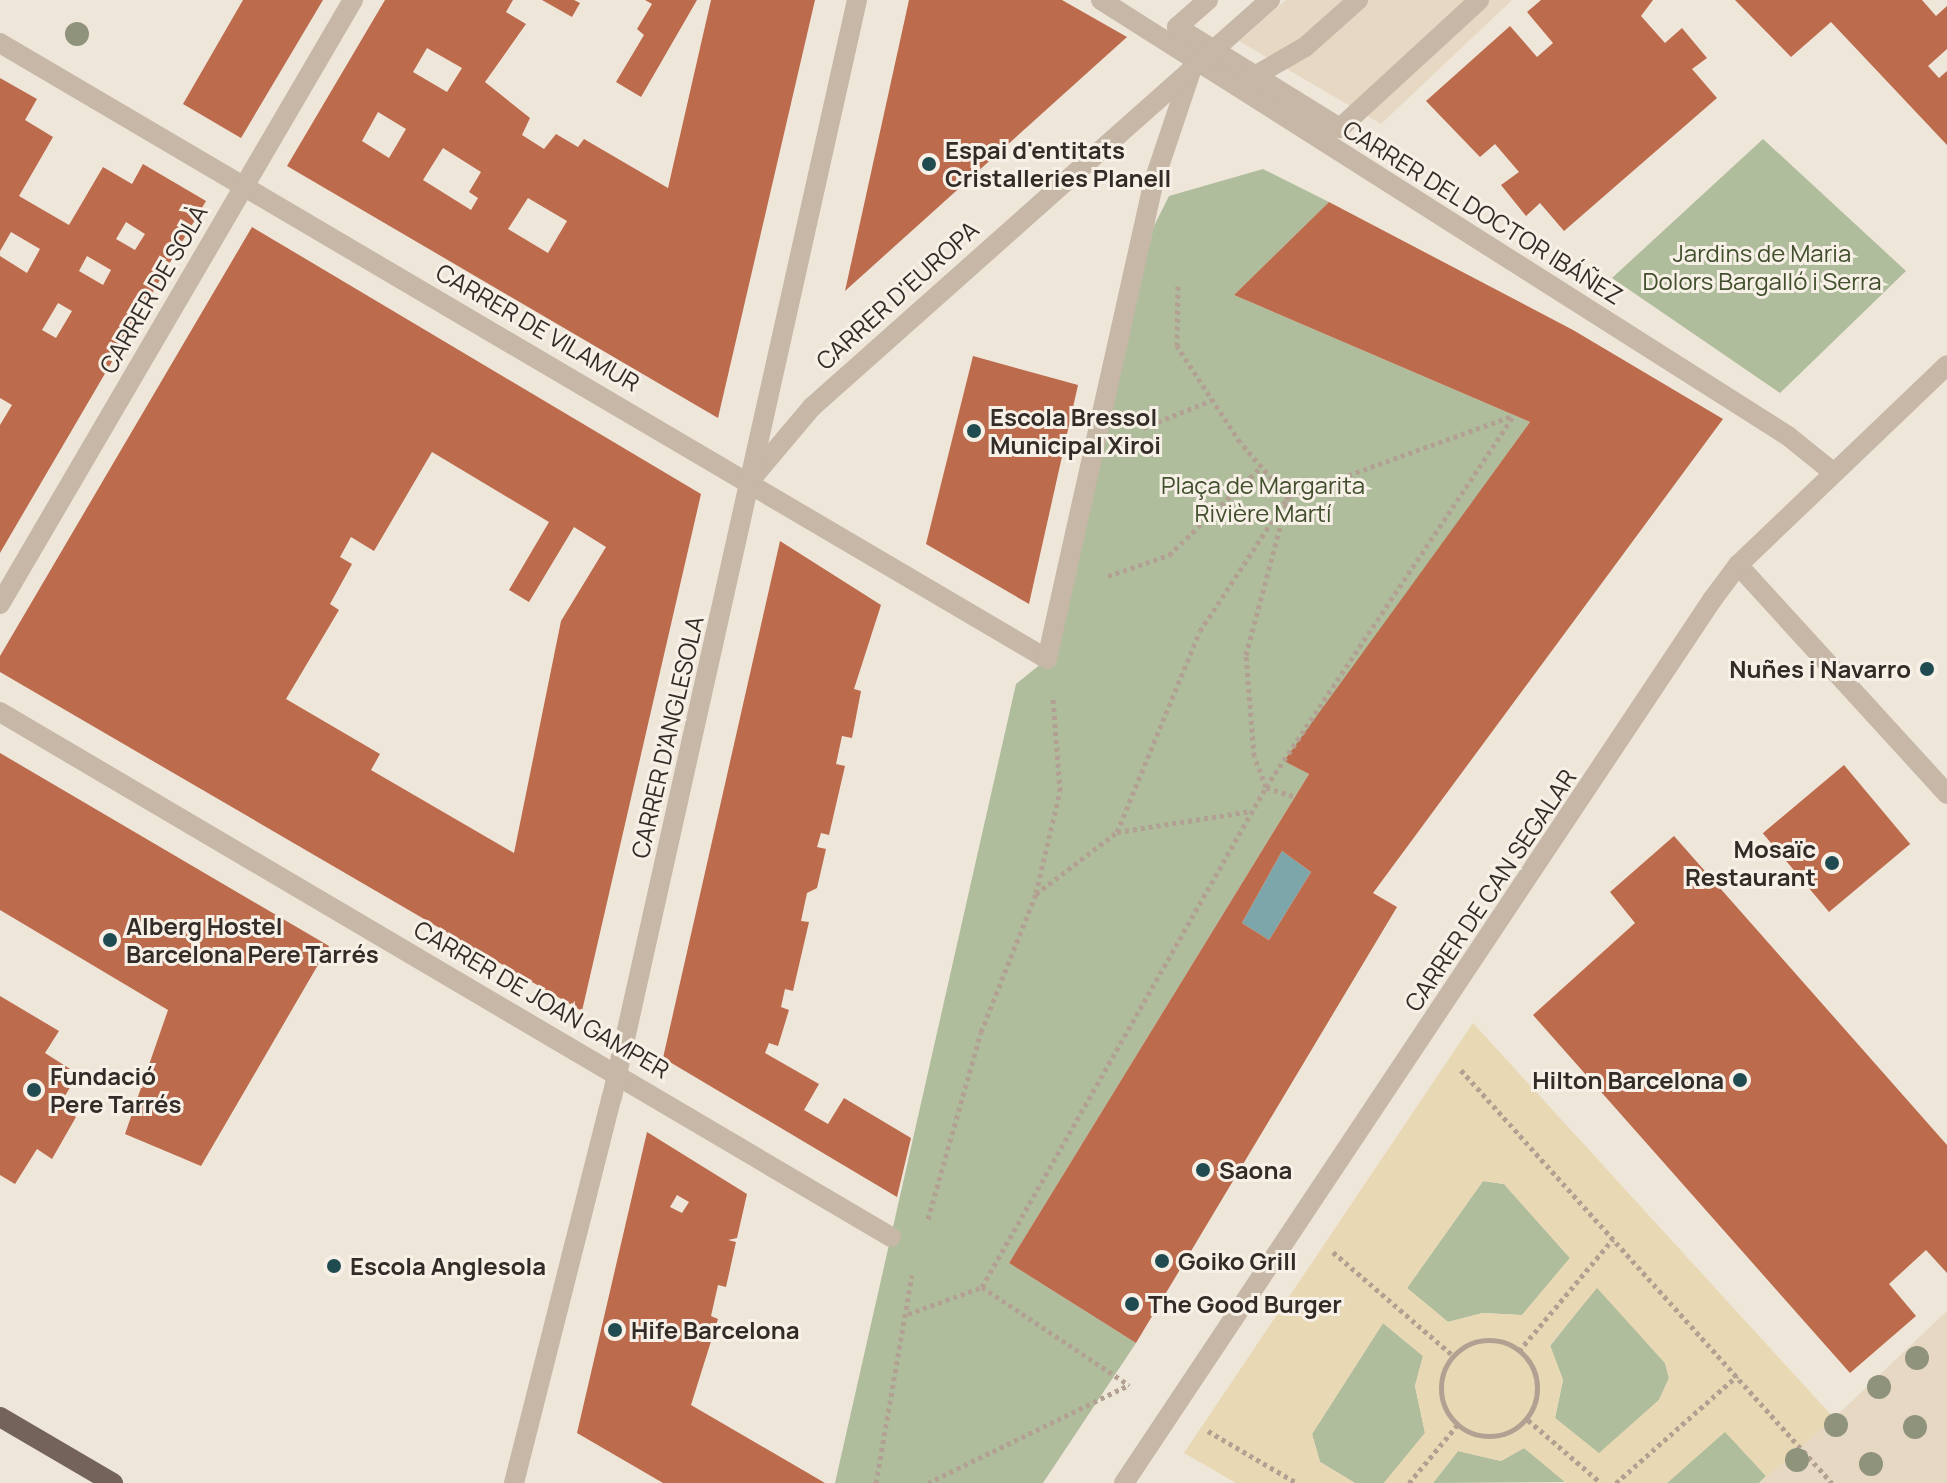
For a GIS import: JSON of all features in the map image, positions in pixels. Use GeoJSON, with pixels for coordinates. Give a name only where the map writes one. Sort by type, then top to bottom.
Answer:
{"type":"FeatureCollection","features":[{"type":"Feature","properties":{"kind":"main road"},"geometry":{"type":"LineString","coordinates":[[0,1417],[113,1483]]}},
{"type":"Feature","properties":{"kind":"street","name":"CARRER DE SOLÀ"},"geometry":{"type":"LineString","coordinates":[[0,604],[353,0]]}},
{"type":"Feature","properties":{"kind":"street","name":"CARRER D'ANGLESOLA"},"geometry":{"type":"LineString","coordinates":[[514,1483],[617,1073],[857,0]]}},
{"type":"Feature","properties":{"kind":"street","name":"CARRER DEL DOCTOR IBÁÑEZ"},"geometry":{"type":"LineString","coordinates":[[1101,0],[1194,62],[1788,436],[1834,473]]}},
{"type":"Feature","properties":{"kind":"street","name":"CARRER DEL DOCTOR IBÁÑEZ"},"geometry":{"type":"LineString","coordinates":[[1208,0],[1177,27],[1340,128],[1479,0]]}},
{"type":"Feature","properties":{"kind":"street","name":"CARRER D'EUROPA"},"geometry":{"type":"LineString","coordinates":[[751,480],[812,407],[1194,62],[1270,0]]}},
{"type":"Feature","properties":{"kind":"street"},"geometry":{"type":"LineString","coordinates":[[1237,89],[1253,74],[1305,47],[1358,0]]}},
{"type":"Feature","properties":{"kind":"street","name":"CARRER DE VILAMUR"},"geometry":{"type":"LineString","coordinates":[[0,43],[751,480],[1047,659]]}},
{"type":"Feature","properties":{"kind":"street"},"geometry":{"type":"LineString","coordinates":[[1047,659],[1153,184],[1194,62]]}},
{"type":"Feature","properties":{"kind":"street","name":"CARRER DE CAN SEGALAR"},"geometry":{"type":"LineString","coordinates":[[1124,1483],[1738,565],[1947,365]]}},
{"type":"Feature","properties":{"kind":"street"},"geometry":{"type":"LineString","coordinates":[[1738,565],[1947,794]]}},
{"type":"Feature","properties":{"kind":"street","name":"CARRER DE JOAN GAMPER"},"geometry":{"type":"LineString","coordinates":[[0,712],[891,1237]]}},
{"type":"Feature","properties":{"kind":"path"},"geometry":{"type":"LineString","coordinates":[[1178,273],[1177,346],[1261,467],[1288,497]]}},
{"type":"Feature","properties":{"kind":"path"},"geometry":{"type":"LineString","coordinates":[[1138,430],[1212,400]]}},
{"type":"Feature","properties":{"kind":"path"},"geometry":{"type":"LineString","coordinates":[[908,1314],[982,1287],[1266,787],[1514,415],[1288,497],[1200,631],[1117,832]]}},
{"type":"Feature","properties":{"kind":"path"},"geometry":{"type":"LineString","coordinates":[[1065,579],[1104,577],[1169,555],[1261,467]]}},
{"type":"Feature","properties":{"kind":"path"},"geometry":{"type":"LineString","coordinates":[[1266,787],[1254,756],[1246,655],[1288,497]]}},
{"type":"Feature","properties":{"kind":"path"},"geometry":{"type":"LineString","coordinates":[[926,1227],[981,1032],[1036,894],[1060,791],[1047,659]]}},
{"type":"Feature","properties":{"kind":"path"},"geometry":{"type":"LineString","coordinates":[[1266,787],[1293,796]]}},
{"type":"Feature","properties":{"kind":"path"},"geometry":{"type":"LineString","coordinates":[[1036,894],[1117,832],[1252,810]]}},
{"type":"Feature","properties":{"kind":"path"},"geometry":{"type":"LineString","coordinates":[[1461,1070],[1832,1483]]}},
{"type":"Feature","properties":{"kind":"path"},"geometry":{"type":"LineString","coordinates":[[1519,1351],[1613,1239]]}},
{"type":"Feature","properties":{"kind":"path"},"geometry":{"type":"LineString","coordinates":[[1333,1252],[1451,1354]]}},
{"type":"Feature","properties":{"kind":"path"},"geometry":{"type":"LineString","coordinates":[[876,1483],[914,1268]]}},
{"type":"Feature","properties":{"kind":"path"},"geometry":{"type":"LineString","coordinates":[[928,1483],[1129,1385],[982,1287]]}},
{"type":"Feature","properties":{"kind":"path"},"geometry":{"type":"LineString","coordinates":[[1451,1354],[1478,1340],[1519,1351]]}},
{"type":"Feature","properties":{"kind":"path"},"geometry":{"type":"LineString","coordinates":[[1451,1354],[1443,1398],[1459,1423],[1499,1436],[1528,1420],[1538,1392],[1519,1351]]}},
{"type":"Feature","properties":{"kind":"path"},"geometry":{"type":"LineString","coordinates":[[1616,1483],[1737,1376]]}},
{"type":"Feature","properties":{"kind":"path"},"geometry":{"type":"LineString","coordinates":[[1528,1420],[1601,1483]]}},
{"type":"Feature","properties":{"kind":"path"},"geometry":{"type":"LineString","coordinates":[[1409,1483],[1459,1423]]}},
{"type":"Feature","properties":{"kind":"path"},"geometry":{"type":"LineString","coordinates":[[1206,1430],[1297,1483]]}},
{"type":"Feature","properties":{"kind":"green space","name":"Jardins de Maria Dolors Bargalló i Serra"},"geometry":{"type":"Polygon","coordinates":[[[1763,139],[1906,271],[1780,393],[1612,278],[1763,139]]]}},
{"type":"Feature","properties":{"kind":"green space","name":"Plaça de Margarita Rivière Martí"},"geometry":{"type":"Polygon","coordinates":[[[1263,169],[1329,202],[1234,295],[1530,422],[1285,761],[1309,774],[1009,1263],[1136,1343],[1043,1483],[835,1483],[1016,684],[1047,659],[1154,226],[1169,196],[1263,169]]]}},
{"type":"Feature","properties":{"kind":"green space"},"geometry":{"type":"Polygon","coordinates":[[[1483,1181],[1504,1184],[1570,1258],[1522,1315],[1483,1313],[1448,1322],[1407,1288],[1483,1181]]]}},
{"type":"Feature","properties":{"kind":"green space"},"geometry":{"type":"Polygon","coordinates":[[[1597,1287],[1665,1363],[1669,1378],[1659,1400],[1599,1454],[1555,1418],[1563,1380],[1550,1346],[1597,1287]]]}},
{"type":"Feature","properties":{"kind":"green space"},"geometry":{"type":"Polygon","coordinates":[[[1383,1323],[1423,1356],[1415,1386],[1425,1433],[1384,1483],[1355,1483],[1320,1462],[1312,1434],[1383,1323]]]}},
{"type":"Feature","properties":{"kind":"green space"},"geometry":{"type":"Polygon","coordinates":[[[1725,1431],[1766,1476],[1759,1483],[1667,1483],[1725,1431]]]}},
{"type":"Feature","properties":{"kind":"green space"},"geometry":{"type":"Polygon","coordinates":[[[1524,1448],[1567,1482],[1433,1483],[1458,1451],[1501,1461],[1524,1448]]]}},
{"type":"Feature","properties":{"kind":"sand"},"geometry":{"type":"Polygon","coordinates":[[[1473,1023],[1834,1418],[1760,1483],[1766,1476],[1725,1432],[1667,1483],[1566,1483],[1524,1448],[1501,1461],[1458,1451],[1433,1483],[1384,1483],[1425,1433],[1415,1386],[1423,1356],[1383,1323],[1312,1434],[1320,1462],[1355,1483],[1236,1483],[1184,1453],[1473,1023]],[[1483,1181],[1407,1288],[1448,1322],[1483,1313],[1522,1315],[1570,1258],[1504,1184],[1483,1181]],[[1597,1288],[1550,1345],[1563,1380],[1555,1418],[1599,1453],[1659,1400],[1669,1378],[1665,1363],[1597,1288]]]}},
{"type":"Feature","properties":{"kind":"shaded area"},"geometry":{"type":"Polygon","coordinates":[[[1286,0],[1512,0],[1381,124],[1239,41],[1286,0]]]}},
{"type":"Feature","properties":{"kind":"shaded area"},"geometry":{"type":"Polygon","coordinates":[[[1947,1311],[1947,1483],[1760,1483],[1834,1418],[1947,1311]]]}},
{"type":"Feature","properties":{"kind":"water"},"geometry":{"type":"Polygon","coordinates":[[[1282,851],[1311,872],[1269,940],[1242,923],[1282,851]]]}},
{"type":"Feature","properties":{"kind":"building"},"geometry":{"type":"Polygon","coordinates":[[[243,0],[323,0],[241,138],[183,104],[243,0]]]}},
{"type":"Feature","properties":{"kind":"building"},"geometry":{"type":"Polygon","coordinates":[[[385,0],[513,0],[506,12],[526,24],[485,82],[530,118],[522,135],[544,149],[556,134],[578,147],[584,139],[668,188],[711,0],[815,0],[718,418],[287,166],[385,0]],[[427,48],[413,72],[447,92],[462,68],[427,48]],[[378,112],[362,141],[389,158],[406,129],[378,112]],[[443,148],[423,180],[471,210],[478,198],[469,192],[481,172],[443,148]],[[528,198],[508,229],[548,253],[567,221],[528,198]]]}},
{"type":"Feature","properties":{"kind":"building"},"geometry":{"type":"Polygon","coordinates":[[[542,0],[574,0],[580,3],[572,17],[542,0]]]}},
{"type":"Feature","properties":{"kind":"building"},"geometry":{"type":"Polygon","coordinates":[[[645,0],[697,0],[641,97],[616,82],[644,35],[637,29],[652,4],[645,0]]]}},
{"type":"Feature","properties":{"kind":"building","name":"Espai d'entitats Cristalleries Planell"},"geometry":{"type":"Polygon","coordinates":[[[909,0],[1062,0],[1127,37],[845,291],[909,0]]]}},
{"type":"Feature","properties":{"kind":"building"},"geometry":{"type":"Polygon","coordinates":[[[1541,0],[1653,0],[1641,16],[1665,43],[1682,28],[1707,58],[1692,69],[1717,98],[1564,231],[1540,203],[1526,216],[1501,185],[1519,172],[1495,144],[1480,157],[1426,101],[1510,26],[1537,57],[1553,43],[1527,12],[1541,0]]]}},
{"type":"Feature","properties":{"kind":"building"},"geometry":{"type":"Polygon","coordinates":[[[1735,0],[1922,0],[1936,16],[1947,6],[1947,49],[1928,66],[1939,78],[1947,71],[1947,145],[1831,22],[1791,57],[1735,0]]]}},
{"type":"Feature","properties":{"kind":"building"},"geometry":{"type":"Polygon","coordinates":[[[0,78],[37,99],[25,120],[53,137],[19,196],[69,225],[103,167],[132,184],[143,164],[206,201],[0,553],[0,425],[12,405],[0,398],[0,256],[27,273],[40,249],[11,232],[0,251],[0,78]],[[126,222],[116,239],[135,250],[145,234],[126,222]],[[87,256],[79,271],[103,285],[111,270],[87,256]],[[58,303],[42,330],[56,338],[72,311],[58,303]]]}},
{"type":"Feature","properties":{"kind":"building"},"geometry":{"type":"Polygon","coordinates":[[[1329,202],[1573,330],[1723,419],[1373,893],[1397,907],[1136,1343],[1009,1263],[1309,774],[1284,761],[1530,422],[1234,295],[1329,202]],[[1282,851],[1242,923],[1269,940],[1311,872],[1282,851]]]}},
{"type":"Feature","properties":{"kind":"building"},"geometry":{"type":"Polygon","coordinates":[[[252,227],[701,494],[582,1011],[0,672],[0,656],[252,227]],[[432,452],[374,551],[351,537],[340,557],[352,564],[330,604],[339,610],[286,699],[380,754],[371,770],[514,853],[561,621],[606,547],[574,527],[529,602],[509,590],[549,522],[432,452]]]}},
{"type":"Feature","properties":{"kind":"building"},"geometry":{"type":"Polygon","coordinates":[[[973,356],[1078,385],[1029,604],[926,544],[973,356]]]}},
{"type":"Feature","properties":{"kind":"building"},"geometry":{"type":"Polygon","coordinates":[[[780,541],[881,605],[854,689],[861,691],[852,738],[842,736],[836,764],[845,766],[829,835],[821,833],[817,847],[826,849],[817,888],[807,893],[801,921],[809,922],[793,991],[785,989],[781,1007],[789,1010],[778,1046],[769,1043],[765,1053],[819,1084],[804,1110],[828,1124],[844,1098],[911,1138],[897,1197],[663,1058],[780,541]]]}},
{"type":"Feature","properties":{"kind":"building","name":"Alberg Hostel Barcelona Pere Tarrés"},"geometry":{"type":"Polygon","coordinates":[[[0,753],[329,946],[201,1166],[125,1134],[168,1010],[0,910],[0,753]]]}},
{"type":"Feature","properties":{"kind":"building"},"geometry":{"type":"Polygon","coordinates":[[[1844,765],[1910,844],[1829,912],[1763,833],[1844,765]]]}},
{"type":"Feature","properties":{"kind":"building","name":"Hilton Barcelona"},"geometry":{"type":"Polygon","coordinates":[[[1674,836],[1947,1145],[1947,1273],[1926,1250],[1889,1284],[1916,1316],[1850,1373],[1533,1015],[1635,923],[1610,892],[1674,836]]]}},
{"type":"Feature","properties":{"kind":"building","name":"Fundació Pere Tarrés"},"geometry":{"type":"Polygon","coordinates":[[[0,996],[59,1031],[45,1053],[78,1074],[59,1106],[76,1117],[52,1159],[37,1149],[15,1184],[0,1175],[0,996]]]}},
{"type":"Feature","properties":{"kind":"building"},"geometry":{"type":"Polygon","coordinates":[[[647,1132],[747,1194],[737,1238],[728,1240],[736,1242],[726,1287],[718,1285],[711,1316],[718,1319],[691,1405],[825,1483],[663,1483],[577,1433],[647,1132]],[[677,1195],[670,1207],[682,1213],[689,1202],[677,1195]]]}},
{"type":"Feature","properties":{"kind":"place","name":"Espai d'entitats Cristalleries Planell"},"geometry":{"type":"Point","coordinates":[929,164]}},
{"type":"Feature","properties":{"kind":"place","name":"Escola Bressol Municipal Xiroi"},"geometry":{"type":"Point","coordinates":[974,431]}},
{"type":"Feature","properties":{"kind":"place","name":"Nuñes i Navarro"},"geometry":{"type":"Point","coordinates":[1927,669]}},
{"type":"Feature","properties":{"kind":"place","name":"Mosaïc Restaurant"},"geometry":{"type":"Point","coordinates":[1832,863]}},
{"type":"Feature","properties":{"kind":"place","name":"Alberg Hostel Barcelona Pere Tarrés"},"geometry":{"type":"Point","coordinates":[110,940]}},
{"type":"Feature","properties":{"kind":"place","name":"Hilton Barcelona"},"geometry":{"type":"Point","coordinates":[1740,1080]}},
{"type":"Feature","properties":{"kind":"place","name":"Fundació Pere Tarrés"},"geometry":{"type":"Point","coordinates":[34,1090]}},
{"type":"Feature","properties":{"kind":"place","name":"Saona"},"geometry":{"type":"Point","coordinates":[1203,1170]}},
{"type":"Feature","properties":{"kind":"place","name":"Goiko Grill"},"geometry":{"type":"Point","coordinates":[1162,1261]}},
{"type":"Feature","properties":{"kind":"place","name":"Escola Anglesola"},"geometry":{"type":"Point","coordinates":[334,1266]}},
{"type":"Feature","properties":{"kind":"place","name":"The Good Burger"},"geometry":{"type":"Point","coordinates":[1132,1304]}},
{"type":"Feature","properties":{"kind":"place","name":"Hife Barcelona"},"geometry":{"type":"Point","coordinates":[615,1330]}}]}
